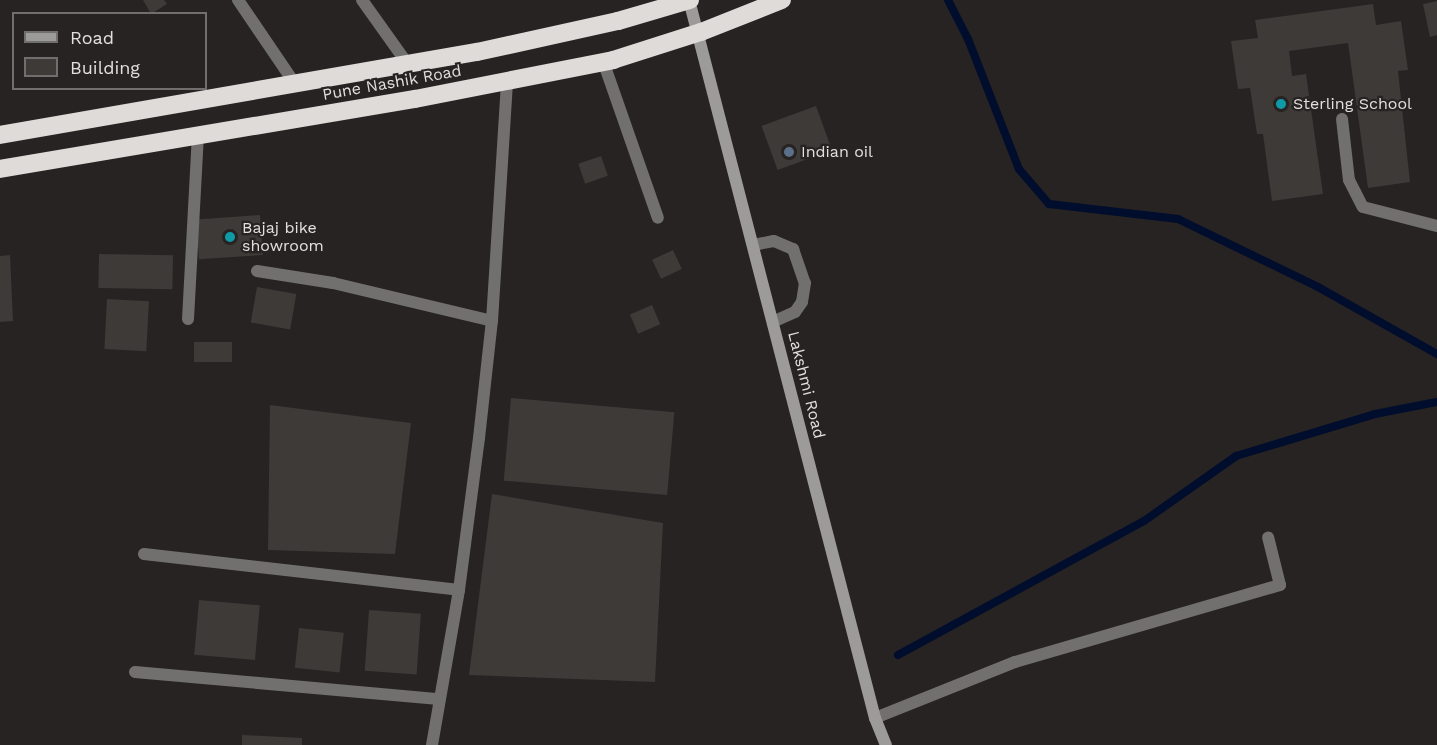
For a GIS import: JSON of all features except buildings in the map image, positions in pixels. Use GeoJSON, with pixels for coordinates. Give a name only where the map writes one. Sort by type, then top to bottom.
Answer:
{"type":"FeatureCollection","features":[{"type":"Feature","properties":{"kind":"highway","name":"Pune Nashik Road"},"geometry":{"type":"LineString","coordinates":[[0,135],[554,37],[690,0]]}},
{"type":"Feature","properties":{"kind":"highway","name":"Pune Nashik Road"},"geometry":{"type":"LineString","coordinates":[[0,169],[198,137],[603,62],[701,32],[782,0]]}},
{"type":"Feature","properties":{"kind":"main road","name":"Lakshmi Road"},"geometry":{"type":"LineString","coordinates":[[690,0],[701,32],[753,245],[875,718],[886,745]]}},
{"type":"Feature","properties":{"kind":"street"},"geometry":{"type":"LineString","coordinates":[[238,0],[295,84]]}},
{"type":"Feature","properties":{"kind":"street"},"geometry":{"type":"LineString","coordinates":[[362,0],[407,63]]}},
{"type":"Feature","properties":{"kind":"street"},"geometry":{"type":"LineString","coordinates":[[603,62],[658,218]]}},
{"type":"Feature","properties":{"kind":"street"},"geometry":{"type":"LineString","coordinates":[[432,745],[459,590],[492,321],[507,81]]}},
{"type":"Feature","properties":{"kind":"street"},"geometry":{"type":"LineString","coordinates":[[1342,119],[1349,180],[1363,207],[1437,226]]}},
{"type":"Feature","properties":{"kind":"street"},"geometry":{"type":"LineString","coordinates":[[188,319],[198,137]]}},
{"type":"Feature","properties":{"kind":"street"},"geometry":{"type":"LineString","coordinates":[[753,245],[774,241],[793,249],[805,283],[802,302],[795,312],[773,322]]}},
{"type":"Feature","properties":{"kind":"street"},"geometry":{"type":"LineString","coordinates":[[257,271],[333,283],[492,321]]}},
{"type":"Feature","properties":{"kind":"street"},"geometry":{"type":"LineString","coordinates":[[875,718],[1015,662],[1280,585],[1268,537]]}},
{"type":"Feature","properties":{"kind":"street"},"geometry":{"type":"LineString","coordinates":[[144,554],[459,590]]}},
{"type":"Feature","properties":{"kind":"street"},"geometry":{"type":"LineString","coordinates":[[135,672],[439,699]]}},
{"type":"Feature","properties":{"kind":"waterway"},"geometry":{"type":"LineString","coordinates":[[948,0],[968,39],[1019,169],[1049,204],[1178,219],[1318,287],[1437,354]]}},
{"type":"Feature","properties":{"kind":"waterway"},"geometry":{"type":"LineString","coordinates":[[898,655],[1144,521],[1236,456],[1375,414],[1437,402]]}},
{"type":"Feature","properties":{"kind":"place","name":"Sterling School"},"geometry":{"type":"Point","coordinates":[1281,104]}},
{"type":"Feature","properties":{"kind":"place","name":"Indian oil"},"geometry":{"type":"Point","coordinates":[789,152]}},
{"type":"Feature","properties":{"kind":"place","name":"Bajaj bike showroom"},"geometry":{"type":"Point","coordinates":[230,237]}}]}
